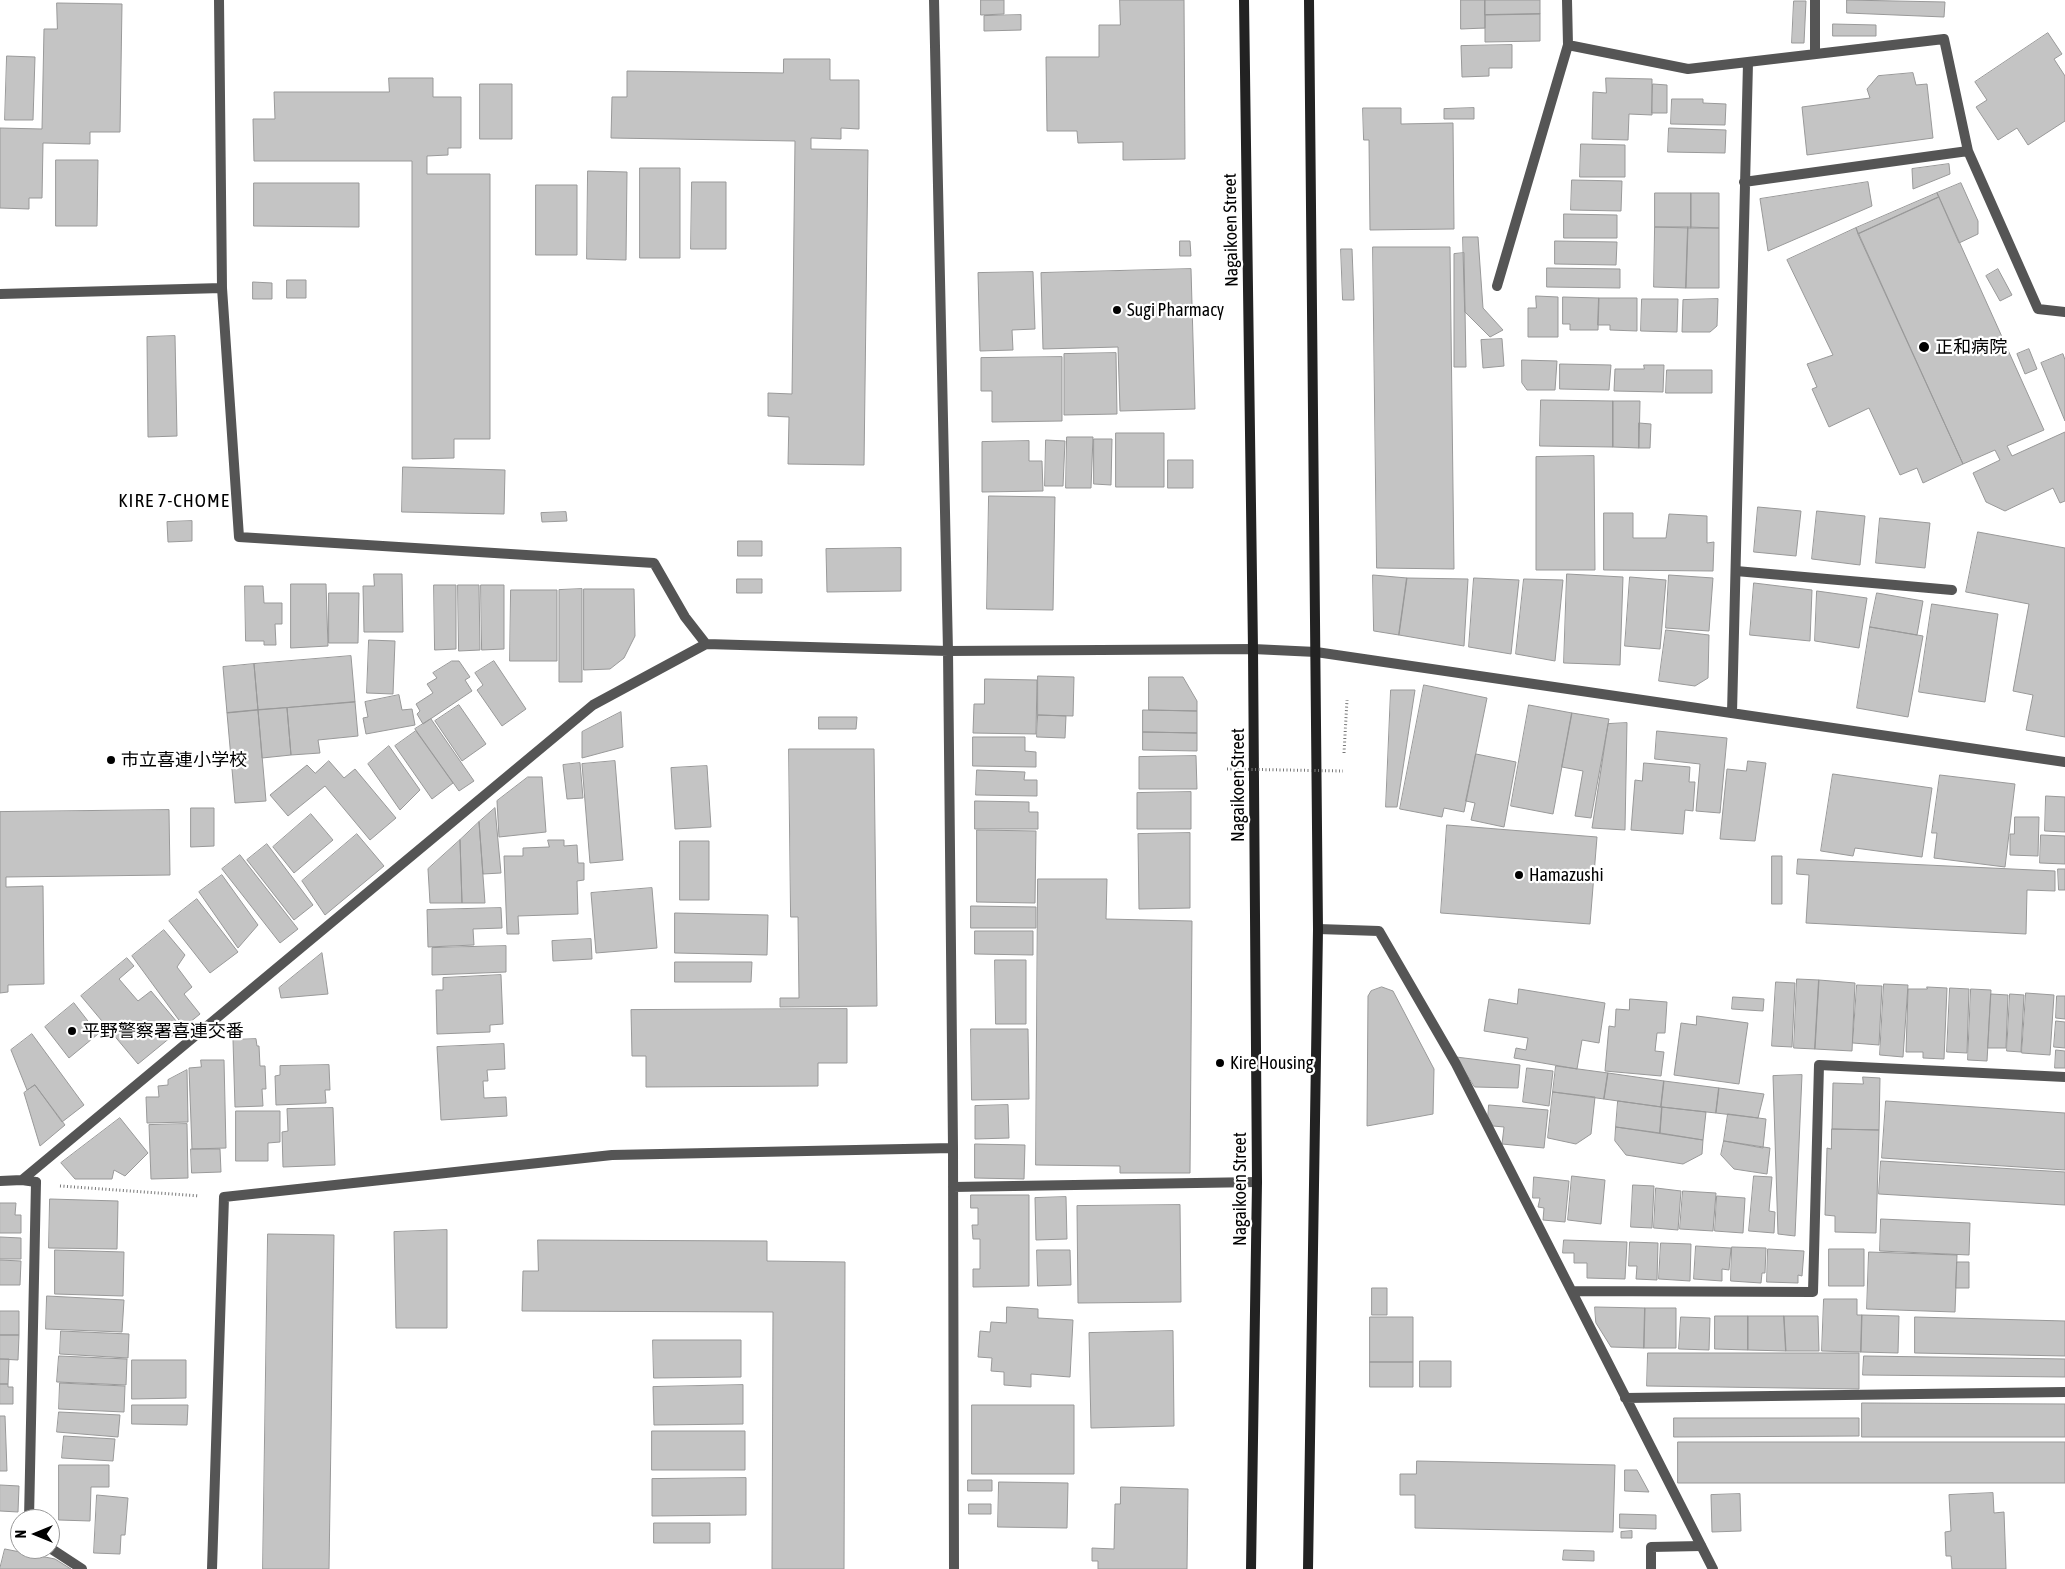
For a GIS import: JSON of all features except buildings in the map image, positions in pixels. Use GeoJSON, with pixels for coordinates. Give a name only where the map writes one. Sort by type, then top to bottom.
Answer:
{"type":"FeatureCollection","features":[{"type":"Feature","properties":{"kind":"main road","name":"Nagaikoen Street"},"geometry":{"type":"LineString","coordinates":[[1244,0],[1253,650],[1257,1182],[1250,1569]]}},
{"type":"Feature","properties":{"kind":"main road"},"geometry":{"type":"LineString","coordinates":[[1308,1569],[1318,929],[1309,0]]}},
{"type":"Feature","properties":{"kind":"street"},"geometry":{"type":"LineString","coordinates":[[219,0],[222,288],[239,537],[654,563],[685,617],[706,644]]}},
{"type":"Feature","properties":{"kind":"street"},"geometry":{"type":"LineString","coordinates":[[934,0],[948,651],[953,1148],[954,1569]]}},
{"type":"Feature","properties":{"kind":"street"},"geometry":{"type":"LineString","coordinates":[[1497,286],[1568,45],[1567,0]]}},
{"type":"Feature","properties":{"kind":"street"},"geometry":{"type":"LineString","coordinates":[[1815,0],[1815,53]]}},
{"type":"Feature","properties":{"kind":"street"},"geometry":{"type":"LineString","coordinates":[[1568,45],[1688,69],[1944,39],[1968,151],[2038,309],[2065,312]]}},
{"type":"Feature","properties":{"kind":"street"},"geometry":{"type":"LineString","coordinates":[[1732,712],[1748,62]]}},
{"type":"Feature","properties":{"kind":"street"},"geometry":{"type":"LineString","coordinates":[[1744,182],[1968,151]]}},
{"type":"Feature","properties":{"kind":"street"},"geometry":{"type":"LineString","coordinates":[[0,294],[222,288]]}},
{"type":"Feature","properties":{"kind":"street"},"geometry":{"type":"LineString","coordinates":[[1736,571],[1952,590]]}},
{"type":"Feature","properties":{"kind":"street"},"geometry":{"type":"LineString","coordinates":[[22,1180],[593,705],[706,644],[948,651],[1253,650],[1316,652],[2065,762]]}},
{"type":"Feature","properties":{"kind":"street"},"geometry":{"type":"LineString","coordinates":[[1318,929],[1379,932],[1456,1064],[1713,1569]]}},
{"type":"Feature","properties":{"kind":"street"},"geometry":{"type":"LineString","coordinates":[[1572,1291],[1813,1292],[1819,1065],[2065,1076]]}},
{"type":"Feature","properties":{"kind":"street"},"geometry":{"type":"LineString","coordinates":[[212,1569],[224,1197],[612,1155],[953,1148]]}},
{"type":"Feature","properties":{"kind":"street"},"geometry":{"type":"LineString","coordinates":[[0,1181],[22,1180],[36,1182],[29,1509]]}},
{"type":"Feature","properties":{"kind":"street"},"geometry":{"type":"LineString","coordinates":[[952,1187],[1257,1182]]}},
{"type":"Feature","properties":{"kind":"street"},"geometry":{"type":"LineString","coordinates":[[1625,1398],[2065,1392]]}},
{"type":"Feature","properties":{"kind":"street"},"geometry":{"type":"LineString","coordinates":[[1651,1569],[1651,1547],[1701,1546]]}},
{"type":"Feature","properties":{"kind":"street"},"geometry":{"type":"LineString","coordinates":[[60,1555],[82,1569]]}},
{"type":"Feature","properties":{"kind":"path"},"geometry":{"type":"LineString","coordinates":[[1227,769],[1343,771]]}},
{"type":"Feature","properties":{"kind":"path"},"geometry":{"type":"LineString","coordinates":[[36,1182],[81,1189],[224,1197]]}},
{"type":"Feature","properties":{"kind":"place","name":"Sugi Pharmacy"},"geometry":{"type":"Point","coordinates":[1117,310]}},
{"type":"Feature","properties":{"kind":"place","name":"正和病院"},"geometry":{"type":"Point","coordinates":[1924,347]}},
{"type":"Feature","properties":{"kind":"place","name":"市立喜連小学校"},"geometry":{"type":"Point","coordinates":[111,760]}},
{"type":"Feature","properties":{"kind":"place","name":"Hamazushi"},"geometry":{"type":"Point","coordinates":[1519,875]}},
{"type":"Feature","properties":{"kind":"place","name":"平野警察署喜連交番"},"geometry":{"type":"Point","coordinates":[72,1031]}},
{"type":"Feature","properties":{"kind":"place","name":"Kire Housing"},"geometry":{"type":"Point","coordinates":[1220,1063]}},
{"type":"Feature","properties":{"kind":"district","name":"KIRE 7-CHOME"},"geometry":{"type":"Point","coordinates":[174,501]}}]}
